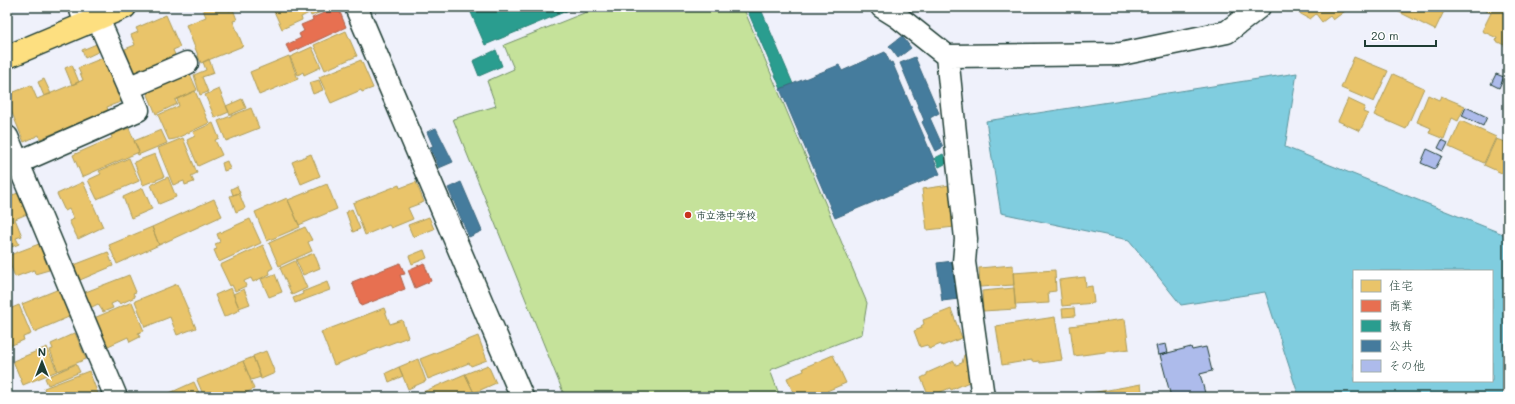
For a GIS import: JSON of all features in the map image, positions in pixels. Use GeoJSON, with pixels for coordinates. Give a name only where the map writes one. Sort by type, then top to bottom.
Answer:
{"type":"FeatureCollection","features":[{"type":"Feature","properties":{"kind":"main road"},"geometry":{"type":"LineString","coordinates":[[7,57],[88,17],[125,7]]}},
{"type":"Feature","properties":{"kind":"street"},"geometry":{"type":"LineString","coordinates":[[356,7],[522,397]]}},
{"type":"Feature","properties":{"kind":"street"},"geometry":{"type":"LineString","coordinates":[[882,7],[909,25],[946,56],[1122,54],[1227,32],[1259,7]]}},
{"type":"Feature","properties":{"kind":"street"},"geometry":{"type":"LineString","coordinates":[[16,175],[138,110],[128,88],[88,17]]}},
{"type":"Feature","properties":{"kind":"street"},"geometry":{"type":"LineString","coordinates":[[946,56],[966,240],[964,262],[984,397]]}},
{"type":"Feature","properties":{"kind":"street"},"geometry":{"type":"LineString","coordinates":[[128,88],[187,63]]}},
{"type":"Feature","properties":{"kind":"street"},"geometry":{"type":"LineString","coordinates":[[7,137],[16,175],[116,397]]}},
{"type":"Feature","properties":{"kind":"green space","name":"市立港中学校"},"geometry":{"type":"Polygon","coordinates":[[[599,7],[743,7],[867,303],[862,334],[770,370],[779,394],[773,397],[565,397],[453,119],[496,106],[487,81],[514,69],[504,45],[599,7]]]}},
{"type":"Feature","properties":{"kind":"water"},"geometry":{"type":"Polygon","coordinates":[[[1297,73],[1285,147],[1508,236],[1508,397],[1299,397],[1265,292],[1181,305],[1129,240],[1001,213],[986,121],[1297,73]]]}},
{"type":"Feature","properties":{"kind":"building: 住宅"},"geometry":{"type":"Polygon","coordinates":[[[202,7],[227,7],[229,11],[233,9],[237,20],[233,21],[243,46],[201,63],[186,25],[206,17],[202,7]]]}},
{"type":"Feature","properties":{"kind":"building: 住宅"},"geometry":{"type":"Polygon","coordinates":[[[276,7],[306,7],[309,13],[301,17],[302,20],[282,29],[273,9],[276,7]]]}},
{"type":"Feature","properties":{"kind":"building: 住宅"},"geometry":{"type":"Polygon","coordinates":[[[307,7],[331,7],[331,8],[311,16],[307,7]]]}},
{"type":"Feature","properties":{"kind":"building: 住宅"},"geometry":{"type":"Polygon","coordinates":[[[1294,7],[1342,7],[1345,11],[1333,20],[1330,16],[1322,22],[1316,14],[1310,19],[1299,13],[1294,7]]]}},
{"type":"Feature","properties":{"kind":"building: 住宅"},"geometry":{"type":"Polygon","coordinates":[[[1389,7],[1446,7],[1435,30],[1389,7]]]}},
{"type":"Feature","properties":{"kind":"building: 住宅"},"geometry":{"type":"Polygon","coordinates":[[[1483,7],[1500,7],[1508,11],[1508,47],[1496,41],[1497,38],[1482,31],[1491,13],[1482,9],[1483,7]]]}},
{"type":"Feature","properties":{"kind":"building: 住宅"},"geometry":{"type":"Polygon","coordinates":[[[166,15],[180,47],[173,50],[175,55],[134,72],[125,49],[135,45],[131,35],[138,32],[136,28],[166,15]]]}},
{"type":"Feature","properties":{"kind":"building: 住宅"},"geometry":{"type":"Polygon","coordinates":[[[346,31],[357,56],[325,70],[314,45],[346,31]]]}},
{"type":"Feature","properties":{"kind":"building: 住宅"},"geometry":{"type":"Polygon","coordinates":[[[99,43],[102,50],[85,58],[82,50],[99,43]]]}},
{"type":"Feature","properties":{"kind":"building: 住宅"},"geometry":{"type":"Polygon","coordinates":[[[312,47],[321,67],[304,75],[303,72],[298,75],[290,57],[312,47]]]}},
{"type":"Feature","properties":{"kind":"building: 住宅"},"geometry":{"type":"Polygon","coordinates":[[[289,56],[298,79],[259,95],[250,72],[289,56]]]}},
{"type":"Feature","properties":{"kind":"building: 住宅"},"geometry":{"type":"Polygon","coordinates":[[[105,57],[123,101],[107,107],[108,111],[40,139],[39,135],[24,142],[7,101],[7,95],[31,85],[37,99],[83,80],[78,68],[105,57]]]}},
{"type":"Feature","properties":{"kind":"building: 住宅"},"geometry":{"type":"Polygon","coordinates":[[[1354,57],[1388,71],[1374,102],[1341,88],[1354,57]]]}},
{"type":"Feature","properties":{"kind":"building: 住宅"},"geometry":{"type":"Polygon","coordinates":[[[209,59],[214,73],[202,77],[208,92],[200,95],[194,75],[206,70],[203,62],[209,59]]]}},
{"type":"Feature","properties":{"kind":"building: 住宅"},"geometry":{"type":"Polygon","coordinates":[[[361,60],[373,88],[362,92],[361,90],[331,103],[319,77],[361,60]]]}},
{"type":"Feature","properties":{"kind":"building: 住宅"},"geometry":{"type":"Polygon","coordinates":[[[72,65],[79,82],[72,85],[65,68],[72,65]]]}},
{"type":"Feature","properties":{"kind":"building: 住宅"},"geometry":{"type":"Polygon","coordinates":[[[190,74],[197,90],[175,100],[177,104],[156,114],[146,90],[190,74]]]}},
{"type":"Feature","properties":{"kind":"building: 住宅"},"geometry":{"type":"Polygon","coordinates":[[[1393,74],[1424,88],[1406,129],[1374,115],[1393,74]]]}},
{"type":"Feature","properties":{"kind":"building: 住宅"},"geometry":{"type":"Polygon","coordinates":[[[44,79],[51,94],[44,96],[38,82],[44,79]]]}},
{"type":"Feature","properties":{"kind":"building: 住宅"},"geometry":{"type":"Polygon","coordinates":[[[319,80],[323,90],[313,94],[309,83],[319,80]]]}},
{"type":"Feature","properties":{"kind":"building: 住宅"},"geometry":{"type":"Polygon","coordinates":[[[219,89],[229,112],[215,118],[205,95],[219,89]]]}},
{"type":"Feature","properties":{"kind":"building: 住宅"},"geometry":{"type":"Polygon","coordinates":[[[195,91],[209,123],[175,139],[169,140],[158,115],[179,106],[177,99],[195,91]]]}},
{"type":"Feature","properties":{"kind":"building: 住宅"},"geometry":{"type":"Polygon","coordinates":[[[1428,95],[1439,100],[1441,96],[1465,106],[1458,121],[1452,118],[1444,139],[1429,133],[1431,128],[1417,122],[1428,95]]]}},
{"type":"Feature","properties":{"kind":"building: 住宅"},"geometry":{"type":"Polygon","coordinates":[[[242,99],[246,108],[230,115],[226,106],[242,99]]]}},
{"type":"Feature","properties":{"kind":"building: 住宅"},"geometry":{"type":"Polygon","coordinates":[[[1348,99],[1365,107],[1363,112],[1368,114],[1360,131],[1338,121],[1348,99]]]}},
{"type":"Feature","properties":{"kind":"building: 住宅"},"geometry":{"type":"Polygon","coordinates":[[[251,108],[259,128],[226,141],[218,121],[251,108]]]}},
{"type":"Feature","properties":{"kind":"building: 住宅"},"geometry":{"type":"Polygon","coordinates":[[[1461,121],[1496,137],[1484,163],[1449,147],[1461,121]]]}},
{"type":"Feature","properties":{"kind":"building: 住宅"},"geometry":{"type":"Polygon","coordinates":[[[213,123],[219,138],[215,140],[222,155],[198,166],[187,140],[195,136],[193,132],[213,123]]]}},
{"type":"Feature","properties":{"kind":"building: 住宅"},"geometry":{"type":"Polygon","coordinates":[[[129,128],[139,152],[82,177],[73,155],[112,138],[111,135],[129,128]]]}},
{"type":"Feature","properties":{"kind":"building: 住宅"},"geometry":{"type":"Polygon","coordinates":[[[161,130],[167,143],[138,155],[137,153],[139,152],[134,141],[161,130]]]}},
{"type":"Feature","properties":{"kind":"building: 住宅"},"geometry":{"type":"Polygon","coordinates":[[[183,138],[197,173],[191,176],[194,182],[185,185],[184,181],[173,185],[158,148],[183,138]]]}},
{"type":"Feature","properties":{"kind":"building: 住宅"},"geometry":{"type":"Polygon","coordinates":[[[1496,139],[1505,142],[1505,140],[1508,142],[1508,181],[1504,179],[1506,175],[1484,165],[1496,139]]]}},
{"type":"Feature","properties":{"kind":"building: 住宅"},"geometry":{"type":"Polygon","coordinates":[[[155,154],[164,177],[143,185],[134,162],[155,154]]]}},
{"type":"Feature","properties":{"kind":"building: 住宅"},"geometry":{"type":"Polygon","coordinates":[[[311,154],[320,176],[301,184],[292,162],[311,154]]]}},
{"type":"Feature","properties":{"kind":"building: 住宅"},"geometry":{"type":"Polygon","coordinates":[[[129,158],[139,181],[97,199],[88,180],[101,174],[99,171],[129,158]]]}},
{"type":"Feature","properties":{"kind":"building: 住宅"},"geometry":{"type":"Polygon","coordinates":[[[227,161],[230,169],[224,171],[222,163],[227,161]]]}},
{"type":"Feature","properties":{"kind":"building: 住宅"},"geometry":{"type":"Polygon","coordinates":[[[168,177],[176,197],[159,204],[151,185],[168,177]]]}},
{"type":"Feature","properties":{"kind":"building: 住宅"},"geometry":{"type":"Polygon","coordinates":[[[83,182],[103,227],[78,239],[69,221],[74,219],[69,209],[65,211],[57,194],[83,182]]]}},
{"type":"Feature","properties":{"kind":"building: 住宅"},"geometry":{"type":"Polygon","coordinates":[[[416,182],[424,202],[408,208],[413,219],[391,228],[389,225],[365,235],[353,203],[399,185],[400,188],[416,182]]]}},
{"type":"Feature","properties":{"kind":"building: 住宅"},"geometry":{"type":"Polygon","coordinates":[[[327,184],[337,209],[299,225],[288,200],[327,184]]]}},
{"type":"Feature","properties":{"kind":"building: 住宅"},"geometry":{"type":"Polygon","coordinates":[[[950,185],[955,227],[927,230],[922,189],[950,185]]]}},
{"type":"Feature","properties":{"kind":"building: 住宅"},"geometry":{"type":"Polygon","coordinates":[[[237,186],[240,193],[233,195],[231,189],[237,186]]]}},
{"type":"Feature","properties":{"kind":"building: 住宅"},"geometry":{"type":"Polygon","coordinates":[[[143,188],[152,209],[131,218],[123,197],[143,188]]]}},
{"type":"Feature","properties":{"kind":"building: 住宅"},"geometry":{"type":"Polygon","coordinates":[[[18,193],[27,214],[15,219],[22,236],[16,238],[19,244],[9,248],[7,242],[7,197],[18,193]]]}},
{"type":"Feature","properties":{"kind":"building: 住宅"},"geometry":{"type":"Polygon","coordinates":[[[239,193],[245,208],[236,212],[230,196],[239,193]]]}},
{"type":"Feature","properties":{"kind":"building: 住宅"},"geometry":{"type":"Polygon","coordinates":[[[287,198],[300,227],[267,241],[255,212],[287,198]]]}},
{"type":"Feature","properties":{"kind":"building: 住宅"},"geometry":{"type":"Polygon","coordinates":[[[214,199],[222,216],[159,245],[152,227],[214,199]]]}},
{"type":"Feature","properties":{"kind":"building: 住宅"},"geometry":{"type":"Polygon","coordinates":[[[352,209],[360,229],[353,232],[346,212],[352,209]]]}},
{"type":"Feature","properties":{"kind":"building: 住宅"},"geometry":{"type":"Polygon","coordinates":[[[429,217],[434,229],[413,237],[408,225],[429,217]]]}},
{"type":"Feature","properties":{"kind":"building: 住宅"},"geometry":{"type":"Polygon","coordinates":[[[250,219],[261,243],[219,262],[214,250],[217,249],[215,244],[220,242],[217,234],[250,219]]]}},
{"type":"Feature","properties":{"kind":"building: 住宅"},"geometry":{"type":"Polygon","coordinates":[[[152,227],[159,245],[117,264],[109,245],[152,227]]]}},
{"type":"Feature","properties":{"kind":"building: 住宅"},"geometry":{"type":"Polygon","coordinates":[[[305,227],[312,240],[308,242],[312,251],[279,266],[269,243],[305,227]]]}},
{"type":"Feature","properties":{"kind":"building: 住宅"},"geometry":{"type":"Polygon","coordinates":[[[39,244],[49,270],[35,274],[34,270],[15,277],[7,256],[39,244]]]}},
{"type":"Feature","properties":{"kind":"building: 住宅"},"geometry":{"type":"Polygon","coordinates":[[[263,245],[273,268],[269,270],[270,274],[253,282],[251,278],[244,281],[246,286],[235,291],[232,285],[230,286],[220,265],[263,245]]]}},
{"type":"Feature","properties":{"kind":"building: 住宅"},"geometry":{"type":"Polygon","coordinates":[[[424,250],[427,258],[412,264],[409,256],[424,250]]]}},
{"type":"Feature","properties":{"kind":"building: 住宅"},"geometry":{"type":"Polygon","coordinates":[[[108,252],[113,266],[80,280],[74,265],[108,252]]]}},
{"type":"Feature","properties":{"kind":"building: 住宅"},"geometry":{"type":"Polygon","coordinates":[[[314,253],[320,268],[303,275],[296,260],[314,253]]]}},
{"type":"Feature","properties":{"kind":"building: 住宅"},"geometry":{"type":"Polygon","coordinates":[[[295,261],[307,288],[292,295],[280,268],[295,261]]]}},
{"type":"Feature","properties":{"kind":"building: 住宅"},"geometry":{"type":"Polygon","coordinates":[[[1013,265],[1014,285],[980,287],[979,268],[1013,265]]]}},
{"type":"Feature","properties":{"kind":"building: 住宅"},"geometry":{"type":"Polygon","coordinates":[[[1055,270],[1056,291],[1048,292],[1049,303],[1015,305],[1013,273],[1055,270]]]}},
{"type":"Feature","properties":{"kind":"building: 住宅"},"geometry":{"type":"Polygon","coordinates":[[[275,274],[282,292],[269,297],[261,279],[275,274]]]}},
{"type":"Feature","properties":{"kind":"building: 住宅"},"geometry":{"type":"Polygon","coordinates":[[[129,275],[136,292],[133,293],[135,297],[120,304],[118,301],[111,304],[113,308],[103,312],[98,304],[90,308],[83,293],[129,275]]]}},
{"type":"Feature","properties":{"kind":"building: 住宅"},"geometry":{"type":"Polygon","coordinates":[[[1085,277],[1086,287],[1092,286],[1094,303],[1062,306],[1059,280],[1085,277]]]}},
{"type":"Feature","properties":{"kind":"building: 住宅"},"geometry":{"type":"Polygon","coordinates":[[[327,282],[330,290],[295,303],[293,298],[303,294],[302,292],[327,282]]]}},
{"type":"Feature","properties":{"kind":"building: 住宅"},"geometry":{"type":"Polygon","coordinates":[[[177,284],[196,328],[177,335],[170,317],[145,327],[135,301],[177,284]]]}},
{"type":"Feature","properties":{"kind":"building: 住宅"},"geometry":{"type":"Polygon","coordinates":[[[231,288],[240,310],[224,317],[215,295],[231,288]]]}},
{"type":"Feature","properties":{"kind":"building: 住宅"},"geometry":{"type":"Polygon","coordinates":[[[1014,288],[1016,309],[983,311],[982,291],[1014,288]]]}},
{"type":"Feature","properties":{"kind":"building: 住宅"},"geometry":{"type":"Polygon","coordinates":[[[59,289],[71,316],[34,332],[22,304],[59,289]]]}},
{"type":"Feature","properties":{"kind":"building: 住宅"},"geometry":{"type":"Polygon","coordinates":[[[244,289],[250,304],[239,308],[233,294],[244,289]]]}},
{"type":"Feature","properties":{"kind":"building: 住宅"},"geometry":{"type":"Polygon","coordinates":[[[132,302],[144,331],[138,333],[140,337],[130,342],[128,337],[106,347],[94,318],[132,302]]]}},
{"type":"Feature","properties":{"kind":"building: 住宅"},"geometry":{"type":"Polygon","coordinates":[[[19,305],[31,334],[23,337],[24,340],[7,347],[7,310],[19,305]]]}},
{"type":"Feature","properties":{"kind":"building: 住宅"},"geometry":{"type":"Polygon","coordinates":[[[384,308],[390,324],[402,320],[408,337],[334,365],[321,332],[384,308]]]}},
{"type":"Feature","properties":{"kind":"building: 住宅"},"geometry":{"type":"Polygon","coordinates":[[[1074,308],[1075,316],[1063,317],[1062,309],[1074,308]]]}},
{"type":"Feature","properties":{"kind":"building: 住宅"},"geometry":{"type":"Polygon","coordinates":[[[951,309],[962,338],[942,346],[941,344],[929,349],[927,345],[920,347],[914,331],[922,328],[921,326],[924,324],[923,320],[951,309]]]}},
{"type":"Feature","properties":{"kind":"building: 住宅"},"geometry":{"type":"Polygon","coordinates":[[[1055,317],[1062,360],[1040,363],[1039,361],[1032,362],[1032,360],[1002,365],[996,326],[1055,317]]]}},
{"type":"Feature","properties":{"kind":"building: 住宅"},"geometry":{"type":"Polygon","coordinates":[[[1125,319],[1129,349],[1074,356],[1070,326],[1125,319]]]}},
{"type":"Feature","properties":{"kind":"building: 住宅"},"geometry":{"type":"Polygon","coordinates":[[[75,333],[86,359],[58,371],[50,350],[53,349],[51,344],[75,333]]]}},
{"type":"Feature","properties":{"kind":"building: 住宅"},"geometry":{"type":"Polygon","coordinates":[[[478,336],[487,360],[471,366],[469,363],[428,379],[420,359],[478,336]]]}},
{"type":"Feature","properties":{"kind":"building: 住宅"},"geometry":{"type":"Polygon","coordinates":[[[47,347],[57,371],[23,385],[13,361],[47,347]]]}},
{"type":"Feature","properties":{"kind":"building: 住宅"},"geometry":{"type":"Polygon","coordinates":[[[266,351],[275,373],[261,379],[253,356],[266,351]]]}},
{"type":"Feature","properties":{"kind":"building: 住宅"},"geometry":{"type":"Polygon","coordinates":[[[968,353],[972,378],[968,380],[969,382],[929,397],[921,378],[927,375],[927,373],[954,361],[956,365],[962,363],[964,355],[968,353]]]}},
{"type":"Feature","properties":{"kind":"building: 住宅"},"geometry":{"type":"Polygon","coordinates":[[[833,355],[846,383],[827,391],[829,394],[820,397],[795,397],[787,378],[804,371],[803,368],[833,355]]]}},
{"type":"Feature","properties":{"kind":"building: 住宅"},"geometry":{"type":"Polygon","coordinates":[[[253,357],[261,377],[251,380],[243,361],[253,357]]]}},
{"type":"Feature","properties":{"kind":"building: 住宅"},"geometry":{"type":"Polygon","coordinates":[[[418,359],[426,381],[408,389],[399,367],[418,359]]]}},
{"type":"Feature","properties":{"kind":"building: 住宅"},"geometry":{"type":"Polygon","coordinates":[[[243,361],[254,389],[236,397],[204,397],[197,380],[243,361]]]}},
{"type":"Feature","properties":{"kind":"building: 住宅"},"geometry":{"type":"Polygon","coordinates":[[[76,364],[80,372],[48,385],[45,378],[76,364]]]}},
{"type":"Feature","properties":{"kind":"building: 住宅"},"geometry":{"type":"Polygon","coordinates":[[[488,365],[496,383],[474,393],[465,374],[488,365]]]}},
{"type":"Feature","properties":{"kind":"building: 住宅"},"geometry":{"type":"Polygon","coordinates":[[[399,367],[403,376],[389,382],[386,373],[399,367]]]}},
{"type":"Feature","properties":{"kind":"building: 住宅"},"geometry":{"type":"Polygon","coordinates":[[[89,371],[98,394],[89,397],[47,397],[44,388],[89,371]]]}},
{"type":"Feature","properties":{"kind":"building: 住宅"},"geometry":{"type":"Polygon","coordinates":[[[465,374],[476,397],[417,397],[416,395],[465,374]]]}},
{"type":"Feature","properties":{"kind":"building: 住宅"},"geometry":{"type":"Polygon","coordinates":[[[194,382],[201,397],[161,397],[194,382]]]}},
{"type":"Feature","properties":{"kind":"building: 住宅"},"geometry":{"type":"Polygon","coordinates":[[[1141,384],[1143,397],[1069,397],[1141,384]]]}},
{"type":"Feature","properties":{"kind":"building: 商業"},"geometry":{"type":"Polygon","coordinates":[[[338,7],[346,27],[290,53],[286,45],[301,38],[299,34],[304,31],[301,25],[313,20],[312,18],[338,7]]]}},
{"type":"Feature","properties":{"kind":"building: 商業"},"geometry":{"type":"Polygon","coordinates":[[[400,263],[405,274],[400,275],[405,289],[361,306],[352,282],[400,263]]]}},
{"type":"Feature","properties":{"kind":"building: 商業"},"geometry":{"type":"Polygon","coordinates":[[[424,263],[431,281],[415,288],[408,270],[424,263]]]}},
{"type":"Feature","properties":{"kind":"building: 教育"},"geometry":{"type":"Polygon","coordinates":[[[576,7],[485,45],[469,8],[576,7]]]}},
{"type":"Feature","properties":{"kind":"building: 教育"},"geometry":{"type":"Polygon","coordinates":[[[746,7],[760,7],[793,84],[781,89],[746,7]]]}},
{"type":"Feature","properties":{"kind":"building: 教育"},"geometry":{"type":"Polygon","coordinates":[[[496,50],[502,66],[479,76],[473,61],[496,50]]]}},
{"type":"Feature","properties":{"kind":"building: 教育"},"geometry":{"type":"Polygon","coordinates":[[[943,154],[947,163],[939,167],[935,158],[943,154]]]}},
{"type":"Feature","properties":{"kind":"building: 公共"},"geometry":{"type":"Polygon","coordinates":[[[902,36],[911,48],[898,58],[889,46],[902,36]]]}},
{"type":"Feature","properties":{"kind":"building: 公共"},"geometry":{"type":"Polygon","coordinates":[[[885,52],[890,63],[892,62],[940,174],[835,218],[780,89],[839,65],[842,71],[885,52]]]}},
{"type":"Feature","properties":{"kind":"building: 公共"},"geometry":{"type":"Polygon","coordinates":[[[915,57],[939,113],[930,118],[943,147],[936,151],[922,122],[924,120],[900,63],[915,57]]]}},
{"type":"Feature","properties":{"kind":"building: 公共"},"geometry":{"type":"Polygon","coordinates":[[[436,128],[453,162],[439,168],[430,147],[433,146],[427,132],[436,128]]]}},
{"type":"Feature","properties":{"kind":"building: 公共"},"geometry":{"type":"Polygon","coordinates":[[[461,182],[482,231],[469,237],[448,188],[461,182]]]}},
{"type":"Feature","properties":{"kind":"building: 公共"},"geometry":{"type":"Polygon","coordinates":[[[953,261],[959,299],[942,301],[937,263],[953,261]]]}},
{"type":"Feature","properties":{"kind":"building: その他"},"geometry":{"type":"Polygon","coordinates":[[[1496,74],[1504,77],[1499,88],[1491,84],[1496,74]]]}},
{"type":"Feature","properties":{"kind":"building: その他"},"geometry":{"type":"Polygon","coordinates":[[[1466,107],[1487,117],[1483,126],[1462,116],[1466,107]]]}},
{"type":"Feature","properties":{"kind":"building: その他"},"geometry":{"type":"Polygon","coordinates":[[[1442,140],[1448,143],[1444,151],[1438,148],[1442,140]]]}},
{"type":"Feature","properties":{"kind":"building: その他"},"geometry":{"type":"Polygon","coordinates":[[[1427,149],[1442,156],[1435,169],[1421,163],[1427,149]]]}},
{"type":"Feature","properties":{"kind":"building: その他"},"geometry":{"type":"Polygon","coordinates":[[[1166,344],[1168,353],[1158,355],[1156,346],[1166,344]]]}},
{"type":"Feature","properties":{"kind":"building: その他"},"geometry":{"type":"Polygon","coordinates":[[[1191,347],[1192,350],[1206,347],[1212,371],[1200,374],[1206,397],[1171,397],[1160,355],[1191,347]]]}},
{"type":"Feature","properties":{"kind":"place","name":"市立港中学校"},"geometry":{"type":"Point","coordinates":[688,215]}}]}
